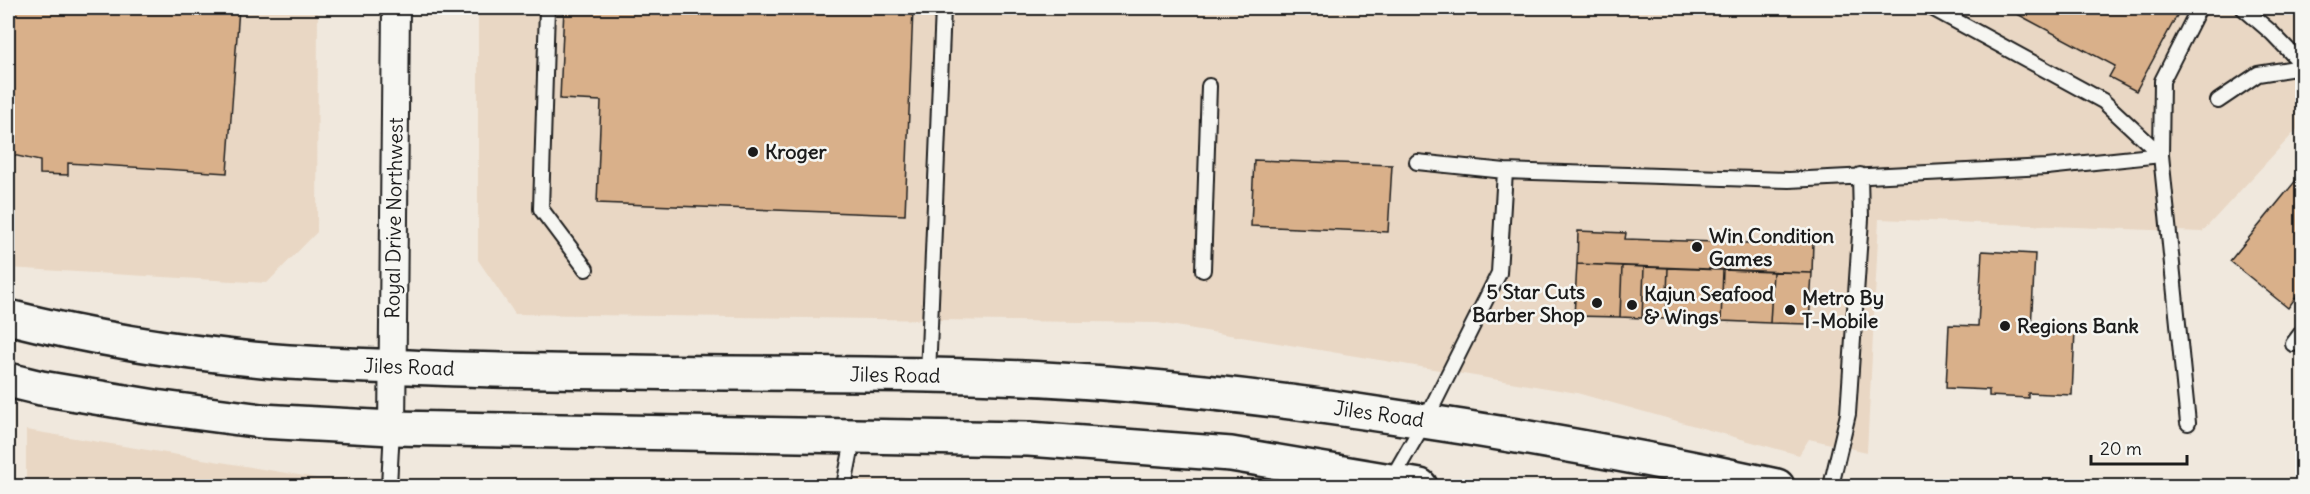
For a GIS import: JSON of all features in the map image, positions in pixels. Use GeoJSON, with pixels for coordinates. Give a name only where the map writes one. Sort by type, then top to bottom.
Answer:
{"type":"FeatureCollection","features":[{"type":"Feature","properties":{"kind":"street","name":"Royal Drive Northwest"},"geometry":{"type":"LineString","coordinates":[[392,428],[396,8]]}},
{"type":"Feature","properties":{"kind":"street","name":"Jiles Road"},"geometry":{"type":"LineString","coordinates":[[8,317],[162,348],[264,360],[501,371],[928,375],[1092,382],[1181,390],[1305,403],[1425,421],[1620,453],[1777,486]]}},
{"type":"Feature","properties":{"kind":"street"},"geometry":{"type":"LineString","coordinates":[[8,380],[41,388],[155,407],[261,421],[392,428],[1029,439],[1231,454],[1399,485]]}},
{"type":"Feature","properties":{"kind":"street"},"geometry":{"type":"LineString","coordinates":[[1231,454],[1275,477],[1285,486]]}},
{"type":"Feature","properties":{"kind":"lane"},"geometry":{"type":"LineString","coordinates":[[548,8],[541,209],[586,269]]}},
{"type":"Feature","properties":{"kind":"lane"},"geometry":{"type":"LineString","coordinates":[[928,375],[943,8]]}},
{"type":"Feature","properties":{"kind":"lane"},"geometry":{"type":"LineString","coordinates":[[1932,8],[2103,101],[2161,155]]}},
{"type":"Feature","properties":{"kind":"lane"},"geometry":{"type":"LineString","coordinates":[[2188,423],[2161,155],[2162,81],[2199,8]]}},
{"type":"Feature","properties":{"kind":"lane"},"geometry":{"type":"LineString","coordinates":[[2242,8],[2272,33],[2302,66]]}},
{"type":"Feature","properties":{"kind":"lane"},"geometry":{"type":"LineString","coordinates":[[2218,101],[2258,74],[2302,66]]}},
{"type":"Feature","properties":{"kind":"lane"},"geometry":{"type":"LineString","coordinates":[[1203,270],[1209,86]]}},
{"type":"Feature","properties":{"kind":"lane"},"geometry":{"type":"LineString","coordinates":[[1417,162],[1505,171],[1789,180],[2047,168],[2161,155]]}},
{"type":"Feature","properties":{"kind":"lane"},"geometry":{"type":"LineString","coordinates":[[1399,485],[1425,421],[1499,273],[1505,171]]}},
{"type":"Feature","properties":{"kind":"lane"},"geometry":{"type":"LineString","coordinates":[[1831,486],[1848,414],[1861,219],[1860,175]]}},
{"type":"Feature","properties":{"kind":"lane"},"geometry":{"type":"LineString","coordinates":[[2293,344],[2302,332]]}},
{"type":"Feature","properties":{"kind":"lane"},"geometry":{"type":"LineString","coordinates":[[389,486],[392,428]]}},
{"type":"Feature","properties":{"kind":"lane"},"geometry":{"type":"LineString","coordinates":[[844,486],[854,435]]}},
{"type":"Feature","properties":{"kind":"shaded area"},"geometry":{"type":"Polygon","coordinates":[[[8,8],[318,8],[317,232],[267,283],[8,268],[8,8]]]}},
{"type":"Feature","properties":{"kind":"shaded area"},"geometry":{"type":"Polygon","coordinates":[[[478,8],[2300,8],[2302,9],[2302,124],[2202,232],[1879,219],[1867,452],[1809,439],[1799,455],[1577,393],[1158,323],[515,314],[478,260],[478,8]]]}},
{"type":"Feature","properties":{"kind":"shaded area"},"geometry":{"type":"Polygon","coordinates":[[[26,430],[317,478],[1011,479],[1072,486],[26,486],[26,430]]]}},
{"type":"Feature","properties":{"kind":"building"},"geometry":{"type":"Polygon","coordinates":[[[8,8],[239,8],[227,173],[68,163],[68,175],[40,174],[40,161],[8,154],[8,8]]]}},
{"type":"Feature","properties":{"kind":"building","name":"Kroger"},"geometry":{"type":"Polygon","coordinates":[[[564,8],[913,8],[905,215],[597,203],[601,101],[560,99],[564,8]]]}},
{"type":"Feature","properties":{"kind":"building"},"geometry":{"type":"Polygon","coordinates":[[[2006,8],[2181,8],[2136,91],[2109,77],[2115,66],[2006,8]]]}},
{"type":"Feature","properties":{"kind":"building"},"geometry":{"type":"Polygon","coordinates":[[[1254,160],[1392,165],[1388,232],[1251,226],[1254,160]]]}},
{"type":"Feature","properties":{"kind":"building"},"geometry":{"type":"Polygon","coordinates":[[[2302,173],[2302,289],[2288,308],[2230,261],[2302,173]]]}},
{"type":"Feature","properties":{"kind":"building"},"geometry":{"type":"Polygon","coordinates":[[[1578,231],[1626,233],[1625,239],[1777,244],[1777,239],[1813,241],[1812,273],[1577,264],[1578,231]]]}},
{"type":"Feature","properties":{"kind":"building","name":"Regions Bank"},"geometry":{"type":"Polygon","coordinates":[[[1982,251],[2035,254],[2031,328],[2075,330],[2072,395],[2028,393],[2028,398],[1989,396],[1989,390],[1946,388],[1949,325],[1978,326],[1982,251]]]}},
{"type":"Feature","properties":{"kind":"building"},"geometry":{"type":"Polygon","coordinates":[[[1577,264],[1622,266],[1620,317],[1574,316],[1577,264]]]}},
{"type":"Feature","properties":{"kind":"building"},"geometry":{"type":"Polygon","coordinates":[[[1622,266],[1644,267],[1642,318],[1620,317],[1622,266]]]}},
{"type":"Feature","properties":{"kind":"building"},"geometry":{"type":"Polygon","coordinates":[[[1644,267],[1668,268],[1666,319],[1642,318],[1644,267]]]}},
{"type":"Feature","properties":{"kind":"building"},"geometry":{"type":"Polygon","coordinates":[[[1668,268],[1723,270],[1721,321],[1666,319],[1668,268]]]}},
{"type":"Feature","properties":{"kind":"building"},"geometry":{"type":"Polygon","coordinates":[[[1723,270],[1773,272],[1770,323],[1721,321],[1723,270]]]}},
{"type":"Feature","properties":{"kind":"building"},"geometry":{"type":"Polygon","coordinates":[[[1773,272],[1812,273],[1809,324],[1770,323],[1773,272]]]}},
{"type":"Feature","properties":{"kind":"place","name":"Kroger"},"geometry":{"type":"Point","coordinates":[753,152]}},
{"type":"Feature","properties":{"kind":"place","name":"Win Condition Games"},"geometry":{"type":"Point","coordinates":[1697,247]}},
{"type":"Feature","properties":{"kind":"place","name":"5 Star Cuts Barber Shop"},"geometry":{"type":"Point","coordinates":[1597,303]}},
{"type":"Feature","properties":{"kind":"place","name":"Kajun Seafood & Wings"},"geometry":{"type":"Point","coordinates":[1632,305]}},
{"type":"Feature","properties":{"kind":"place","name":"Metro By T-Mobile"},"geometry":{"type":"Point","coordinates":[1790,310]}},
{"type":"Feature","properties":{"kind":"place","name":"Regions Bank"},"geometry":{"type":"Point","coordinates":[2005,326]}}]}
